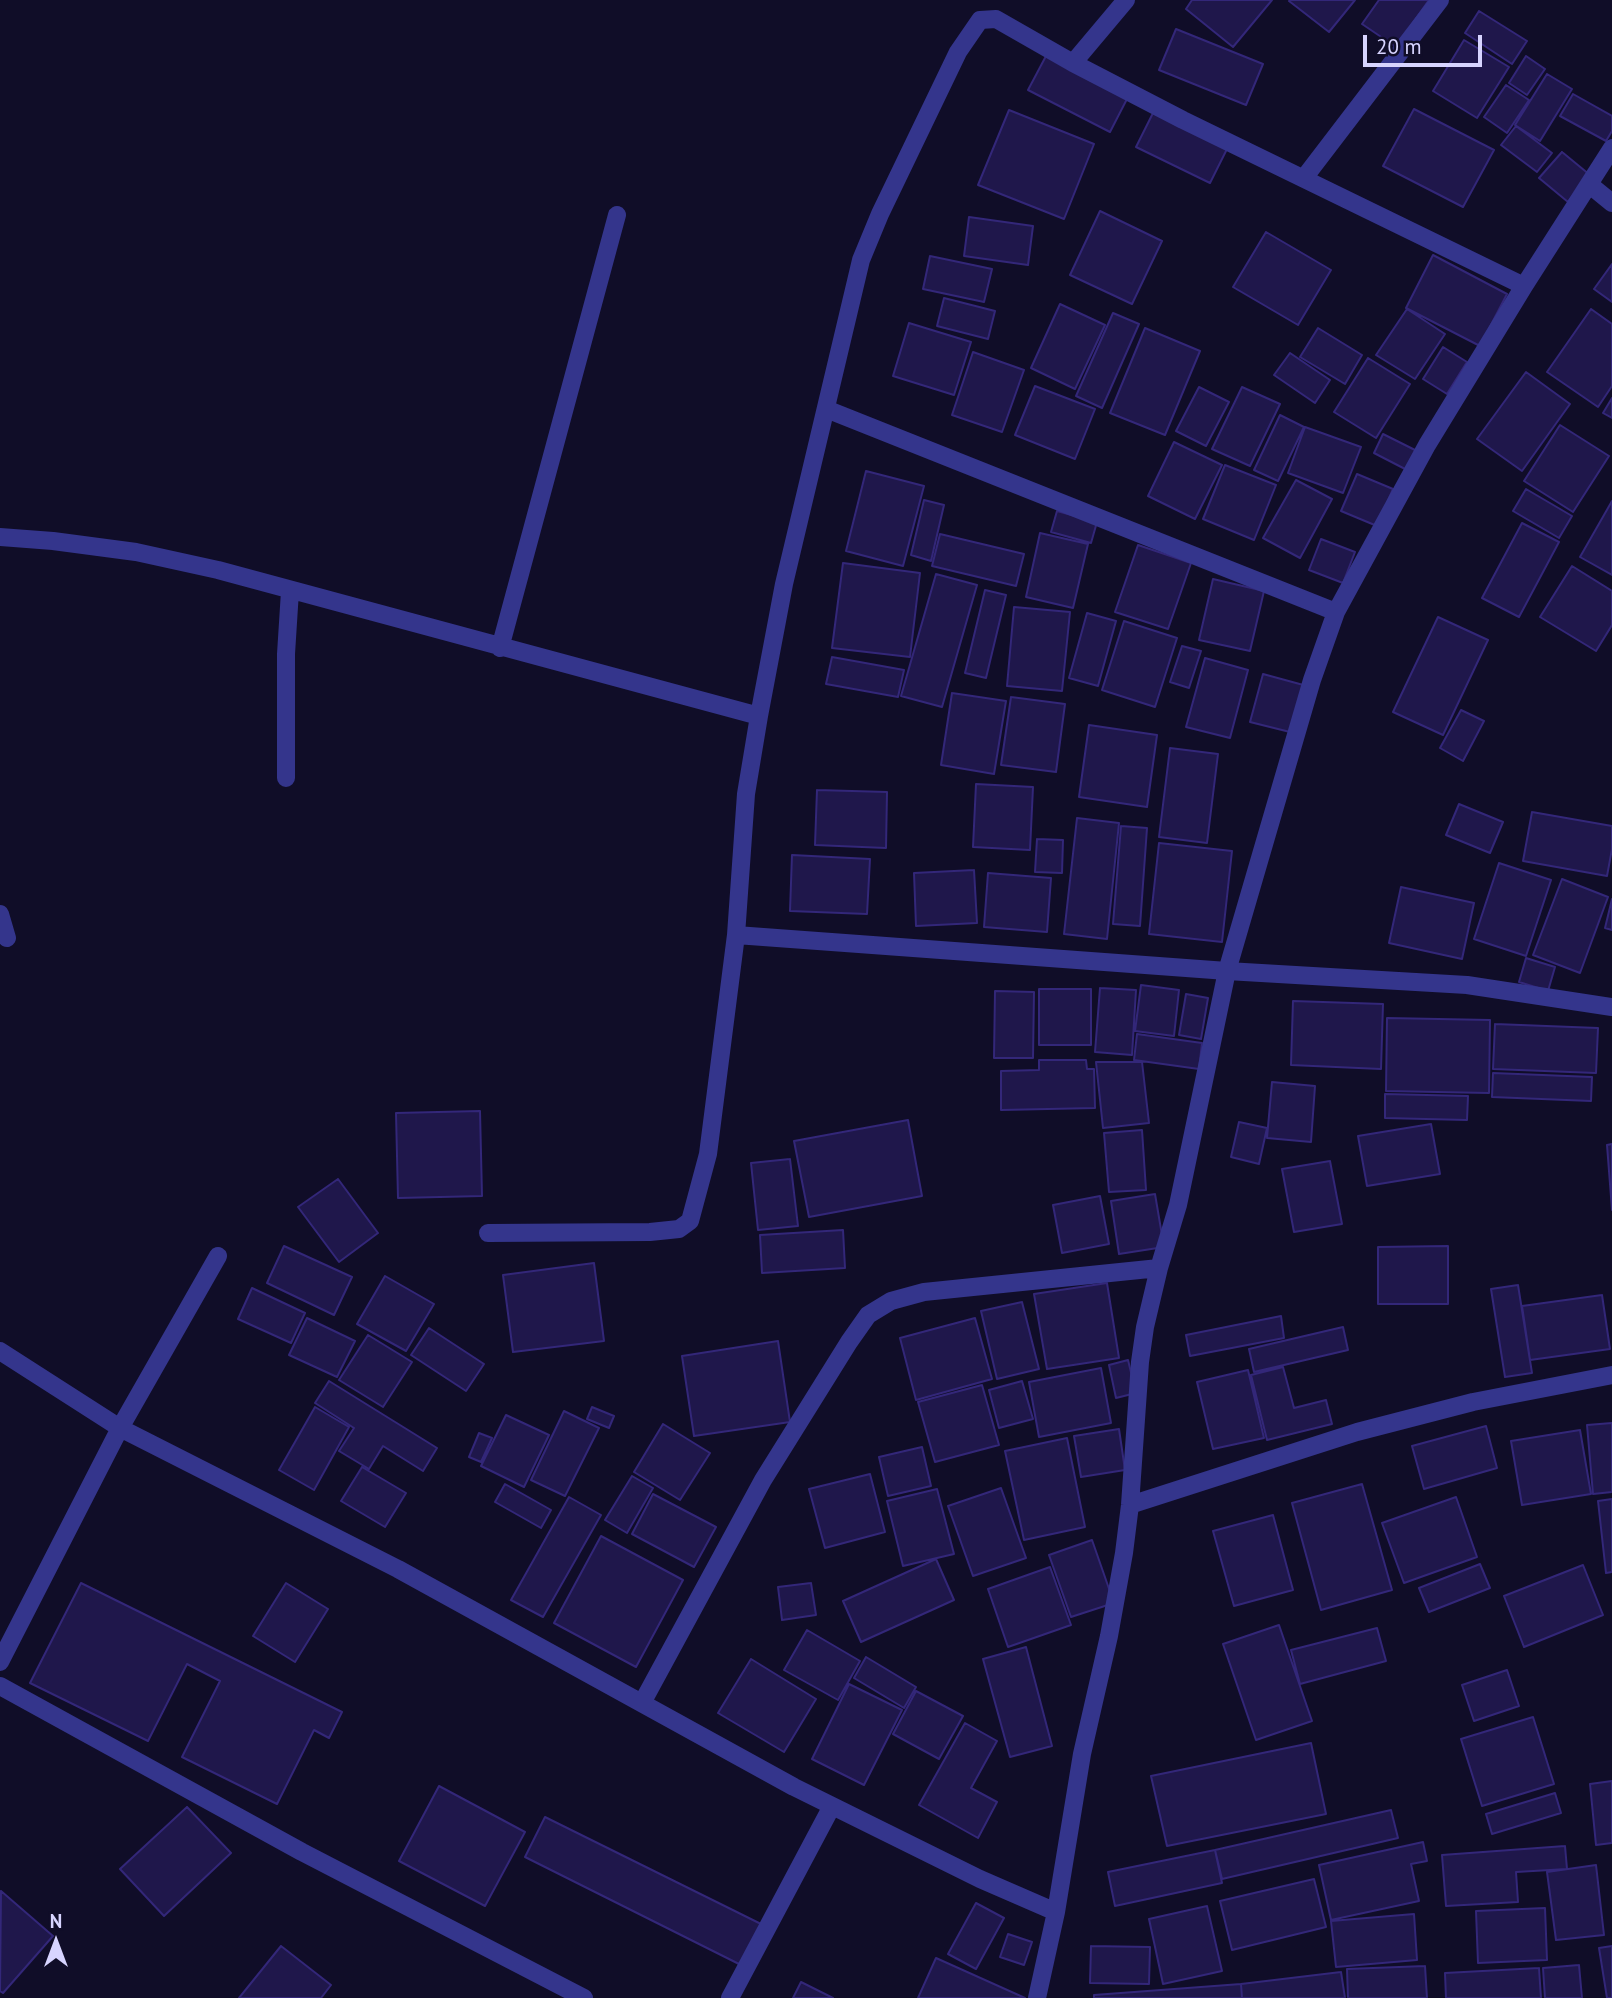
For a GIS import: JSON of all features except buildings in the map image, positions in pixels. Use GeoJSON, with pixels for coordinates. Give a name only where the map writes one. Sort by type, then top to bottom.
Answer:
{"type":"FeatureCollection","features":[{"type":"Feature","properties":{"kind":"street"},"geometry":{"type":"LineString","coordinates":[[1073,63],[1126,0]]}},
{"type":"Feature","properties":{"kind":"street"},"geometry":{"type":"LineString","coordinates":[[1304,178],[1440,0]]}},
{"type":"Feature","properties":{"kind":"street"},"geometry":{"type":"LineString","coordinates":[[488,1233],[650,1232],[679,1229],[690,1221],[708,1154],[736,935],[746,794],[759,716],[792,549],[861,260],[924,120],[968,36],[980,20],[996,19],[1073,63],[1183,120],[1524,286]]}},
{"type":"Feature","properties":{"kind":"street"},"geometry":{"type":"LineString","coordinates":[[1037,1998],[1056,1912],[1082,1754],[1110,1636],[1130,1505],[1140,1362],[1159,1268],[1178,1205],[1227,971],[1312,680],[1336,612],[1427,446],[1612,148]]}},
{"type":"Feature","properties":{"kind":"street"},"geometry":{"type":"LineString","coordinates":[[1590,185],[1612,203]]}},
{"type":"Feature","properties":{"kind":"street"},"geometry":{"type":"LineString","coordinates":[[500,648],[617,215]]}},
{"type":"Feature","properties":{"kind":"street"},"geometry":{"type":"LineString","coordinates":[[826,409],[1336,612]]}},
{"type":"Feature","properties":{"kind":"street"},"geometry":{"type":"LineString","coordinates":[[0,537],[136,552],[218,570],[759,716]]}},
{"type":"Feature","properties":{"kind":"street"},"geometry":{"type":"LineString","coordinates":[[286,778],[286,654],[290,591]]}},
{"type":"Feature","properties":{"kind":"street"},"geometry":{"type":"LineString","coordinates":[[0,914],[7,938]]}},
{"type":"Feature","properties":{"kind":"street"},"geometry":{"type":"LineString","coordinates":[[736,935],[1227,971],[1467,985],[1612,1007]]}},
{"type":"Feature","properties":{"kind":"street"},"geometry":{"type":"LineString","coordinates":[[0,1662],[120,1428],[218,1256]]}},
{"type":"Feature","properties":{"kind":"street"},"geometry":{"type":"LineString","coordinates":[[642,1703],[764,1480],[868,1315],[891,1301],[924,1292],[1159,1268]]}},
{"type":"Feature","properties":{"kind":"street"},"geometry":{"type":"LineString","coordinates":[[0,1351],[120,1428],[398,1569],[832,1806],[980,1879],[1056,1912]]}},
{"type":"Feature","properties":{"kind":"street"},"geometry":{"type":"LineString","coordinates":[[1130,1505],[1357,1432],[1473,1402],[1612,1375]]}},
{"type":"Feature","properties":{"kind":"street"},"geometry":{"type":"LineString","coordinates":[[0,1686],[302,1852],[584,1998]]}},
{"type":"Feature","properties":{"kind":"street"},"geometry":{"type":"LineString","coordinates":[[730,1998],[832,1806]]}}]}
